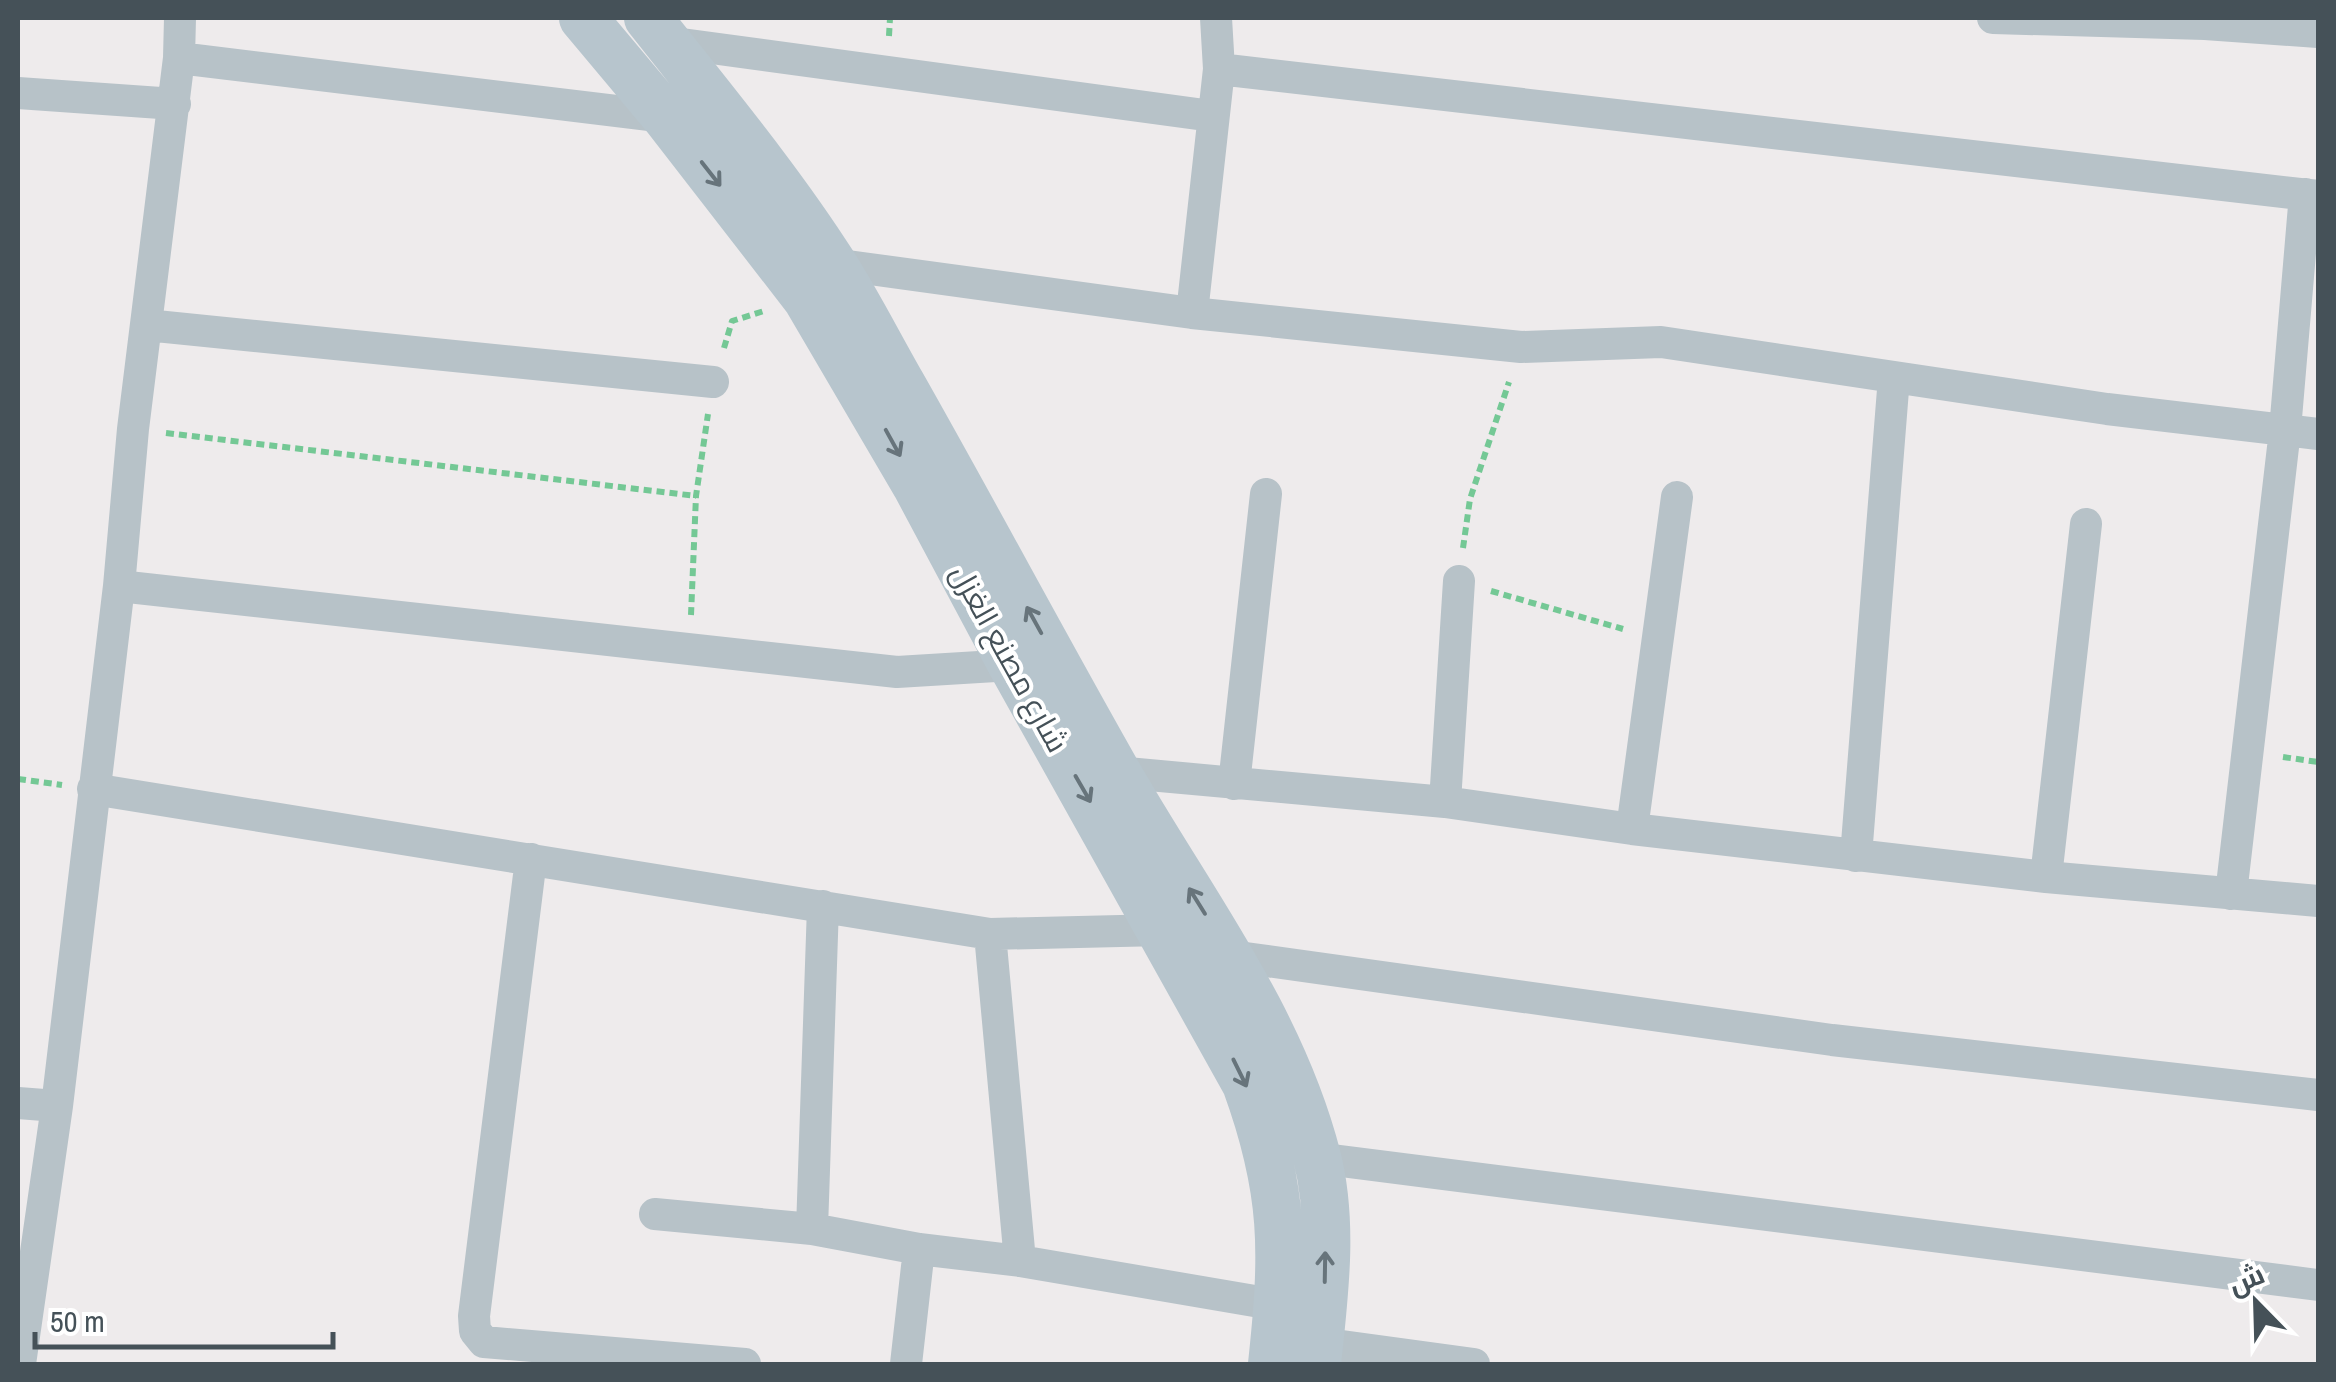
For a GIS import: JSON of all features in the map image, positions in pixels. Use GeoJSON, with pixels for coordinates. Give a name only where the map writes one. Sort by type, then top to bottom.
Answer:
{"type":"FeatureCollection","features":[{"type":"Feature","properties":{"kind":"street"},"geometry":{"type":"LineString","coordinates":[[20,1364],[57,1106],[119,586],[133,429],[179,58],[180,18]]}},
{"type":"Feature","properties":{"kind":"street","name":"شارع مصنع الغزل"},"geometry":{"type":"LineString","coordinates":[[582,18],[666,117],[820,282],[975,513],[1116,772],[1231,956],[1268,1028],[1318,1158],[1325,1219],[1319,1354]]}},
{"type":"Feature","properties":{"kind":"street"},"geometry":{"type":"LineString","coordinates":[[1192,313],[1220,70],[1216,18]]}},
{"type":"Feature","properties":{"kind":"street"},"geometry":{"type":"LineString","coordinates":[[1993,18],[2206,21],[2318,32]]}},
{"type":"Feature","properties":{"kind":"street"},"geometry":{"type":"LineString","coordinates":[[658,30],[1212,116]]}},
{"type":"Feature","properties":{"kind":"street","name":"شارع مصنع الغزل"},"geometry":{"type":"LineString","coordinates":[[658,30],[757,156],[908,470],[1246,1084],[1265,1137],[1277,1192],[1278,1305],[1272,1364]]}},
{"type":"Feature","properties":{"kind":"street"},"geometry":{"type":"LineString","coordinates":[[179,58],[666,117]]}},
{"type":"Feature","properties":{"kind":"street"},"geometry":{"type":"LineString","coordinates":[[1220,70],[2312,195],[2231,894]]}},
{"type":"Feature","properties":{"kind":"street"},"geometry":{"type":"LineString","coordinates":[[18,93],[174,104]]}},
{"type":"Feature","properties":{"kind":"street"},"geometry":{"type":"LineString","coordinates":[[820,282],[1192,313],[1521,348],[1661,342],[2318,434]]}},
{"type":"Feature","properties":{"kind":"street"},"geometry":{"type":"LineString","coordinates":[[146,326],[713,382]]}},
{"type":"Feature","properties":{"kind":"street"},"geometry":{"type":"LineString","coordinates":[[1856,856],[1894,377]]}},
{"type":"Feature","properties":{"kind":"street"},"geometry":{"type":"LineString","coordinates":[[1234,784],[1266,494]]}},
{"type":"Feature","properties":{"kind":"street"},"geometry":{"type":"LineString","coordinates":[[1632,830],[1677,496]]}},
{"type":"Feature","properties":{"kind":"street"},"geometry":{"type":"LineString","coordinates":[[2046,877],[2086,524]]}},
{"type":"Feature","properties":{"kind":"street"},"geometry":{"type":"LineString","coordinates":[[1445,802],[1458,581]]}},
{"type":"Feature","properties":{"kind":"street"},"geometry":{"type":"LineString","coordinates":[[119,586],[897,672],[1012,665]]}},
{"type":"Feature","properties":{"kind":"street"},"geometry":{"type":"LineString","coordinates":[[1116,772],[1445,802],[1632,830],[1856,856],[2318,901]]}},
{"type":"Feature","properties":{"kind":"street"},"geometry":{"type":"LineString","coordinates":[[94,788],[990,934],[1162,930]]}},
{"type":"Feature","properties":{"kind":"street"},"geometry":{"type":"LineString","coordinates":[[531,859],[476,1297],[475,1331],[484,1342],[733,1364]]}},
{"type":"Feature","properties":{"kind":"street"},"geometry":{"type":"LineString","coordinates":[[812,1229],[824,906]]}},
{"type":"Feature","properties":{"kind":"street"},"geometry":{"type":"LineString","coordinates":[[990,934],[1020,1260]]}},
{"type":"Feature","properties":{"kind":"street"},"geometry":{"type":"LineString","coordinates":[[1231,956],[1832,1040],[2318,1096]]}},
{"type":"Feature","properties":{"kind":"street"},"geometry":{"type":"LineString","coordinates":[[18,1102],[57,1106]]}},
{"type":"Feature","properties":{"kind":"street"},"geometry":{"type":"LineString","coordinates":[[1318,1158],[2318,1285]]}},
{"type":"Feature","properties":{"kind":"street"},"geometry":{"type":"LineString","coordinates":[[655,1214],[812,1229],[1278,1305]]}},
{"type":"Feature","properties":{"kind":"street"},"geometry":{"type":"LineString","coordinates":[[906,1364],[919,1249]]}},
{"type":"Feature","properties":{"kind":"street"},"geometry":{"type":"LineString","coordinates":[[1319,1354],[1474,1364]]}},
{"type":"Feature","properties":{"kind":"path"},"geometry":{"type":"LineString","coordinates":[[689,651],[696,496],[713,382],[732,320],[820,282]]}},
{"type":"Feature","properties":{"kind":"path"},"geometry":{"type":"LineString","coordinates":[[1521,348],[1470,500],[1458,581],[1658,639]]}},
{"type":"Feature","properties":{"kind":"path"},"geometry":{"type":"LineString","coordinates":[[133,429],[696,496]]}}]}
